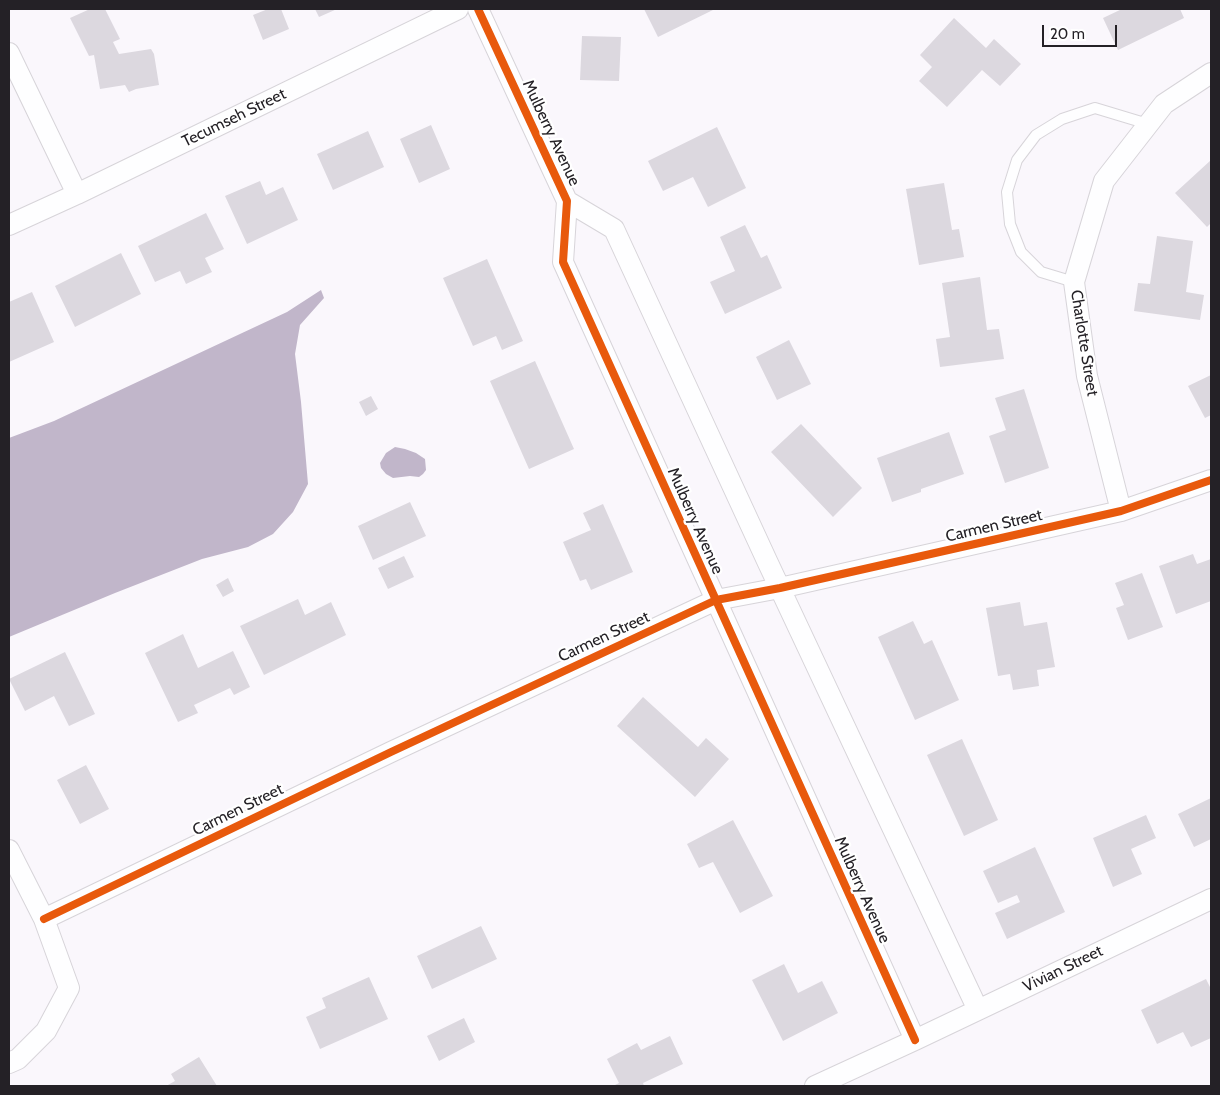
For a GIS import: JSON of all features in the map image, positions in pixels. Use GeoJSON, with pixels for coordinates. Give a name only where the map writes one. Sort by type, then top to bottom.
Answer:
{"type":"FeatureCollection","features":[{"type":"Feature","properties":{"kind":"street","name":"Tecumseh Street"},"geometry":{"type":"LineString","coordinates":[[9,225],[458,9]]}},
{"type":"Feature","properties":{"kind":"street","name":"Mulberry Avenue"},"geometry":{"type":"LineString","coordinates":[[478,9],[567,201],[563,262],[915,1040]]}},
{"type":"Feature","properties":{"kind":"street"},"geometry":{"type":"LineString","coordinates":[[9,53],[76,194]]}},
{"type":"Feature","properties":{"kind":"street","name":"Charlotte Street"},"geometry":{"type":"LineString","coordinates":[[1120,511],[1087,376],[1074,282],[1104,181],[1164,104],[1211,73]]}},
{"type":"Feature","properties":{"kind":"street","name":"Mulberry Avenue"},"geometry":{"type":"LineString","coordinates":[[567,201],[614,229],[978,1010]]}},
{"type":"Feature","properties":{"kind":"street","name":"Carmen Street"},"geometry":{"type":"LineString","coordinates":[[44,919],[391,752],[716,600],[780,588],[1120,511],[1211,480]]}},
{"type":"Feature","properties":{"kind":"street"},"geometry":{"type":"LineString","coordinates":[[9,850],[44,919],[69,988],[46,1031],[18,1059],[9,1063]]}},
{"type":"Feature","properties":{"kind":"street","name":"Vivian Street"},"geometry":{"type":"LineString","coordinates":[[915,1040],[1211,899]]}},
{"type":"Feature","properties":{"kind":"street"},"geometry":{"type":"LineString","coordinates":[[815,1086],[915,1040]]}},
{"type":"Feature","properties":{"kind":"lane"},"geometry":{"type":"LineString","coordinates":[[1074,282],[1041,272],[1020,252],[1010,224],[1007,192],[1017,160],[1036,135],[1062,120],[1095,108],[1148,124]]}},
{"type":"Feature","properties":{"kind":"shaded area"},"geometry":{"type":"Polygon","coordinates":[[[321,290],[324,298],[300,325],[295,354],[308,484],[293,512],[273,534],[248,547],[202,559],[9,637],[9,438],[54,421],[287,312],[321,290]]]}},
{"type":"Feature","properties":{"kind":"shaded area"},"geometry":{"type":"Polygon","coordinates":[[[395,447],[416,453],[425,459],[426,470],[423,474],[419,477],[393,478],[386,474],[381,468],[380,463],[386,453],[395,447]]]}},
{"type":"Feature","properties":{"kind":"building"},"geometry":{"type":"Polygon","coordinates":[[[90,9],[105,9],[120,39],[113,42],[119,54],[151,49],[154,54],[159,85],[129,92],[125,85],[100,89],[94,55],[89,56],[70,18],[90,9]]]}},
{"type":"Feature","properties":{"kind":"building"},"geometry":{"type":"Polygon","coordinates":[[[268,9],[281,9],[289,29],[263,40],[253,15],[268,9]]]}},
{"type":"Feature","properties":{"kind":"building"},"geometry":{"type":"Polygon","coordinates":[[[315,9],[337,9],[319,17],[315,9]]]}},
{"type":"Feature","properties":{"kind":"building"},"geometry":{"type":"Polygon","coordinates":[[[644,9],[715,9],[658,37],[644,9]]]}},
{"type":"Feature","properties":{"kind":"building"},"geometry":{"type":"Polygon","coordinates":[[[1122,9],[1180,9],[1184,18],[1118,50],[1103,18],[1122,9]]]}},
{"type":"Feature","properties":{"kind":"building"},"geometry":{"type":"Polygon","coordinates":[[[954,18],[986,48],[994,39],[1021,64],[1000,86],[982,70],[947,107],[919,81],[932,67],[920,55],[954,18]]]}},
{"type":"Feature","properties":{"kind":"building"},"geometry":{"type":"Polygon","coordinates":[[[582,36],[621,37],[619,81],[580,80],[582,36]]]}},
{"type":"Feature","properties":{"kind":"building"},"geometry":{"type":"Polygon","coordinates":[[[431,125],[450,169],[419,183],[400,139],[431,125]]]}},
{"type":"Feature","properties":{"kind":"building"},"geometry":{"type":"Polygon","coordinates":[[[717,127],[746,188],[708,207],[693,177],[663,191],[648,161],[717,127]]]}},
{"type":"Feature","properties":{"kind":"building"},"geometry":{"type":"Polygon","coordinates":[[[368,131],[384,167],[333,190],[317,154],[368,131]]]}},
{"type":"Feature","properties":{"kind":"building"},"geometry":{"type":"Polygon","coordinates":[[[1211,160],[1211,223],[1207,227],[1175,193],[1211,160]]]}},
{"type":"Feature","properties":{"kind":"building"},"geometry":{"type":"Polygon","coordinates":[[[260,181],[266,195],[283,187],[298,220],[247,244],[225,196],[260,181]]]}},
{"type":"Feature","properties":{"kind":"building"},"geometry":{"type":"Polygon","coordinates":[[[944,183],[952,230],[959,229],[964,257],[919,265],[906,189],[944,183]]]}},
{"type":"Feature","properties":{"kind":"building"},"geometry":{"type":"Polygon","coordinates":[[[206,213],[224,249],[205,258],[212,272],[186,284],[180,271],[155,282],[138,246],[206,213]]]}},
{"type":"Feature","properties":{"kind":"building"},"geometry":{"type":"Polygon","coordinates":[[[745,225],[761,258],[767,255],[782,288],[725,314],[710,282],[735,271],[720,237],[745,225]]]}},
{"type":"Feature","properties":{"kind":"building"},"geometry":{"type":"Polygon","coordinates":[[[1157,236],[1193,241],[1186,292],[1204,295],[1200,320],[1134,311],[1138,283],[1150,284],[1157,236]]]}},
{"type":"Feature","properties":{"kind":"building"},"geometry":{"type":"Polygon","coordinates":[[[121,253],[141,294],[75,327],[55,286],[121,253]]]}},
{"type":"Feature","properties":{"kind":"building"},"geometry":{"type":"Polygon","coordinates":[[[487,259],[523,341],[502,350],[496,336],[473,346],[443,278],[487,259]]]}},
{"type":"Feature","properties":{"kind":"building"},"geometry":{"type":"Polygon","coordinates":[[[980,277],[987,330],[999,329],[1004,359],[940,367],[936,339],[950,337],[942,283],[980,277]]]}},
{"type":"Feature","properties":{"kind":"building"},"geometry":{"type":"Polygon","coordinates":[[[32,292],[54,342],[9,362],[9,302],[32,292]]]}},
{"type":"Feature","properties":{"kind":"building"},"geometry":{"type":"Polygon","coordinates":[[[789,340],[811,384],[777,400],[756,357],[789,340]]]}},
{"type":"Feature","properties":{"kind":"building"},"geometry":{"type":"Polygon","coordinates":[[[535,361],[574,449],[529,469],[490,381],[535,361]]]}},
{"type":"Feature","properties":{"kind":"building"},"geometry":{"type":"Polygon","coordinates":[[[1211,375],[1211,415],[1205,418],[1188,386],[1211,375]]]}},
{"type":"Feature","properties":{"kind":"building"},"geometry":{"type":"Polygon","coordinates":[[[1024,389],[1049,468],[1005,483],[989,436],[1006,430],[995,398],[1024,389]]]}},
{"type":"Feature","properties":{"kind":"building"},"geometry":{"type":"Polygon","coordinates":[[[371,396],[378,409],[366,416],[359,402],[371,396]]]}},
{"type":"Feature","properties":{"kind":"building"},"geometry":{"type":"Polygon","coordinates":[[[801,424],[862,488],[833,517],[771,452],[801,424]]]}},
{"type":"Feature","properties":{"kind":"building"},"geometry":{"type":"Polygon","coordinates":[[[949,432],[964,474],[921,489],[921,492],[892,502],[877,458],[949,432]]]}},
{"type":"Feature","properties":{"kind":"building"},"geometry":{"type":"Polygon","coordinates":[[[410,502],[426,536],[373,560],[358,526],[410,502]]]}},
{"type":"Feature","properties":{"kind":"building"},"geometry":{"type":"Polygon","coordinates":[[[603,504],[633,572],[591,590],[586,579],[580,581],[563,542],[591,530],[583,513],[603,504]]]}},
{"type":"Feature","properties":{"kind":"building"},"geometry":{"type":"Polygon","coordinates":[[[1193,554],[1197,564],[1211,559],[1211,601],[1176,614],[1159,566],[1193,554]]]}},
{"type":"Feature","properties":{"kind":"building"},"geometry":{"type":"Polygon","coordinates":[[[404,556],[414,577],[388,589],[378,568],[404,556]]]}},
{"type":"Feature","properties":{"kind":"building"},"geometry":{"type":"Polygon","coordinates":[[[1142,573],[1163,627],[1128,640],[1116,608],[1124,605],[1115,583],[1142,573]]]}},
{"type":"Feature","properties":{"kind":"building"},"geometry":{"type":"Polygon","coordinates":[[[228,578],[234,591],[223,597],[216,585],[228,578]]]}},
{"type":"Feature","properties":{"kind":"building"},"geometry":{"type":"Polygon","coordinates":[[[298,599],[305,615],[331,602],[346,635],[264,675],[240,626],[298,599]]]}},
{"type":"Feature","properties":{"kind":"building"},"geometry":{"type":"Polygon","coordinates":[[[1020,602],[1024,626],[1047,622],[1055,667],[1037,670],[1039,686],[1013,690],[1010,674],[998,676],[986,608],[1020,602]]]}},
{"type":"Feature","properties":{"kind":"building"},"geometry":{"type":"Polygon","coordinates":[[[913,621],[924,644],[932,640],[959,700],[915,720],[878,637],[913,621]]]}},
{"type":"Feature","properties":{"kind":"building"},"geometry":{"type":"Polygon","coordinates":[[[183,634],[198,668],[233,651],[250,687],[234,695],[230,688],[194,705],[198,713],[178,722],[145,653],[183,634]]]}},
{"type":"Feature","properties":{"kind":"building"},"geometry":{"type":"Polygon","coordinates":[[[65,652],[95,714],[69,726],[54,696],[25,711],[9,679],[65,652]]]}},
{"type":"Feature","properties":{"kind":"building"},"geometry":{"type":"Polygon","coordinates":[[[643,697],[698,747],[706,738],[729,759],[695,797],[617,726],[643,697]]]}},
{"type":"Feature","properties":{"kind":"building"},"geometry":{"type":"Polygon","coordinates":[[[962,739],[998,820],[964,836],[927,755],[962,739]]]}},
{"type":"Feature","properties":{"kind":"building"},"geometry":{"type":"Polygon","coordinates":[[[86,765],[109,809],[80,824],[57,780],[86,765]]]}},
{"type":"Feature","properties":{"kind":"building"},"geometry":{"type":"Polygon","coordinates":[[[1211,798],[1211,839],[1194,847],[1178,814],[1211,798]]]}},
{"type":"Feature","properties":{"kind":"building"},"geometry":{"type":"Polygon","coordinates":[[[1146,815],[1156,838],[1131,849],[1142,874],[1113,887],[1093,838],[1146,815]]]}},
{"type":"Feature","properties":{"kind":"building"},"geometry":{"type":"Polygon","coordinates":[[[733,820],[773,896],[740,913],[713,862],[699,868],[687,844],[733,820]]]}},
{"type":"Feature","properties":{"kind":"building"},"geometry":{"type":"Polygon","coordinates":[[[1035,847],[1065,912],[1007,939],[995,913],[1020,902],[1017,895],[998,903],[983,871],[1035,847]]]}},
{"type":"Feature","properties":{"kind":"building"},"geometry":{"type":"Polygon","coordinates":[[[481,926],[497,959],[432,989],[417,956],[481,926]]]}},
{"type":"Feature","properties":{"kind":"building"},"geometry":{"type":"Polygon","coordinates":[[[784,964],[798,993],[822,981],[838,1013],[783,1041],[752,980],[784,964]]]}},
{"type":"Feature","properties":{"kind":"building"},"geometry":{"type":"Polygon","coordinates":[[[369,977],[388,1019],[320,1049],[306,1017],[326,1008],[322,998],[369,977]]]}},
{"type":"Feature","properties":{"kind":"building"},"geometry":{"type":"Polygon","coordinates":[[[1206,979],[1211,989],[1211,1038],[1191,1047],[1183,1032],[1157,1044],[1141,1010],[1206,979]]]}},
{"type":"Feature","properties":{"kind":"building"},"geometry":{"type":"Polygon","coordinates":[[[464,1018],[475,1042],[439,1061],[427,1036],[464,1018]]]}},
{"type":"Feature","properties":{"kind":"building"},"geometry":{"type":"Polygon","coordinates":[[[670,1036],[683,1064],[643,1083],[644,1086],[613,1086],[619,1083],[607,1059],[637,1043],[641,1050],[670,1036]]]}},
{"type":"Feature","properties":{"kind":"building"},"geometry":{"type":"Polygon","coordinates":[[[199,1057],[217,1086],[166,1086],[175,1081],[171,1074],[199,1057]]]}},
{"type":"Feature","properties":{"kind":"cycle path"},"geometry":{"type":"LineString","coordinates":[[478,9],[567,201],[563,262],[915,1040]]}},
{"type":"Feature","properties":{"kind":"cycle path"},"geometry":{"type":"LineString","coordinates":[[44,919],[391,752],[716,600],[780,588],[1121,511],[1211,480]]}}]}
